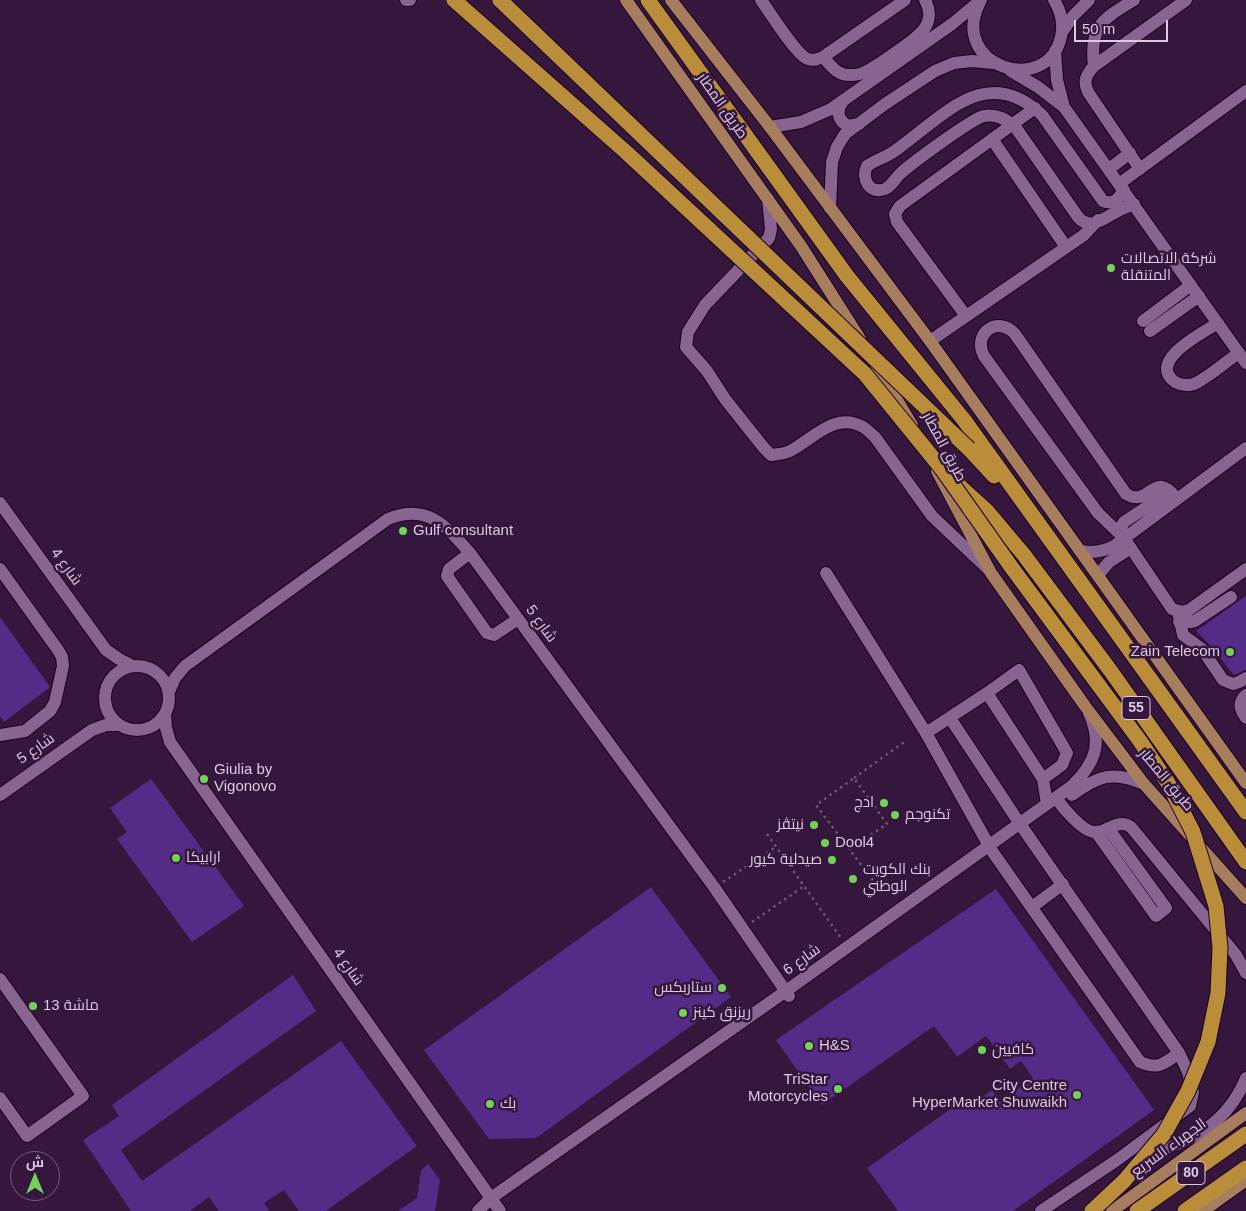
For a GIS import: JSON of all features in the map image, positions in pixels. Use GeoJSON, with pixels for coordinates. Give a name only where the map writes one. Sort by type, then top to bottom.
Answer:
{"type":"FeatureCollection","features":[{"type":"Feature","properties":{"kind":"highway"},"geometry":{"type":"LineString","coordinates":[[454,0],[627,153],[865,374],[942,469],[1012,568],[1140,741],[1168,783],[1193,832],[1216,906],[1220,948],[1218,993],[1208,1042],[1188,1090],[1164,1134],[1124,1181],[1092,1211]]}},
{"type":"Feature","properties":{"kind":"highway"},"geometry":{"type":"LineString","coordinates":[[500,0],[970,449],[1047,535]]}},
{"type":"Feature","properties":{"kind":"highway"},"geometry":{"type":"LineString","coordinates":[[648,0],[847,276],[964,420],[1047,535]]}},
{"type":"Feature","properties":{"kind":"highway","name":"طريق المطار"},"geometry":{"type":"LineString","coordinates":[[942,469],[987,511],[1024,555],[1110,670],[1246,862]]}},
{"type":"Feature","properties":{"kind":"highway","name":"55"},"geometry":{"type":"LineString","coordinates":[[1047,535],[1246,812]]}},
{"type":"Feature","properties":{"kind":"highway","name":"80"},"geometry":{"type":"LineString","coordinates":[[1137,1211],[1246,1134]]}},
{"type":"Feature","properties":{"kind":"highway","name":"80"},"geometry":{"type":"LineString","coordinates":[[1185,1211],[1246,1168]]}},
{"type":"Feature","properties":{"kind":"main road","name":"طريق المطار"},"geometry":{"type":"LineString","coordinates":[[626,0],[800,246],[901,404],[991,573],[1085,706],[1144,784],[1246,898]]}},
{"type":"Feature","properties":{"kind":"main road","name":"طريق المطار"},"geometry":{"type":"LineString","coordinates":[[671,0],[770,127],[930,341],[1246,784]]}},
{"type":"Feature","properties":{"kind":"main road","name":"الجهراء السريع"},"geometry":{"type":"LineString","coordinates":[[1112,1211],[1246,1113]]}},
{"type":"Feature","properties":{"kind":"main road"},"geometry":{"type":"LineString","coordinates":[[1202,1211],[1246,1180]]}},
{"type":"Feature","properties":{"kind":"street"},"geometry":{"type":"LineString","coordinates":[[761,0],[804,58],[809,60],[823,57],[905,0]]}},
{"type":"Feature","properties":{"kind":"street"},"geometry":{"type":"LineString","coordinates":[[770,127],[801,122],[821,114],[843,101],[895,57],[925,28],[929,16],[925,0]]}},
{"type":"Feature","properties":{"kind":"street"},"geometry":{"type":"LineString","coordinates":[[823,57],[833,69],[844,75],[863,73],[952,24],[982,0]]}},
{"type":"Feature","properties":{"kind":"street"},"geometry":{"type":"LineString","coordinates":[[982,0],[976,11],[974,34],[981,50],[993,63]]}},
{"type":"Feature","properties":{"kind":"street"},"geometry":{"type":"LineString","coordinates":[[1009,70],[1035,67],[1046,61],[1055,51],[1060,42],[1062,31],[1062,20],[1055,0]]}},
{"type":"Feature","properties":{"kind":"street"},"geometry":{"type":"LineString","coordinates":[[1055,0],[1070,5],[1087,1]]}},
{"type":"Feature","properties":{"kind":"street"},"geometry":{"type":"LineString","coordinates":[[1094,66],[1092,50],[1098,27],[1106,18],[1134,0]]}},
{"type":"Feature","properties":{"kind":"street"},"geometry":{"type":"LineString","coordinates":[[1140,169],[1088,92],[1085,79],[1087,73],[1094,66],[1186,0]]}},
{"type":"Feature","properties":{"kind":"street"},"geometry":{"type":"LineString","coordinates":[[1062,31],[1087,1]]}},
{"type":"Feature","properties":{"kind":"street"},"geometry":{"type":"LineString","coordinates":[[1055,51],[1057,80],[1064,107]]}},
{"type":"Feature","properties":{"kind":"street"},"geometry":{"type":"LineString","coordinates":[[830,208],[830,181],[834,154],[845,134],[885,104],[935,71],[954,63],[972,61],[993,63],[1038,87],[1064,107],[1243,358],[1194,384],[1182,385],[1172,379],[1168,368],[1171,356],[1218,323]]}},
{"type":"Feature","properties":{"kind":"street"},"geometry":{"type":"LineString","coordinates":[[1096,224],[1088,224],[1078,217],[1013,124],[998,116],[981,117],[904,170],[887,188],[877,190],[872,188],[865,180],[865,170],[868,166],[893,152],[968,98],[985,94],[1003,94],[1020,99],[1035,108],[1048,121],[1100,198],[1111,202],[1118,199],[1121,187],[1140,169],[1246,91]]}},
{"type":"Feature","properties":{"kind":"street"},"geometry":{"type":"LineString","coordinates":[[843,101],[838,111],[840,120],[848,126],[860,123]]}},
{"type":"Feature","properties":{"kind":"street"},"geometry":{"type":"LineString","coordinates":[[966,316],[897,222],[895,214],[900,206],[1035,108]]}},
{"type":"Feature","properties":{"kind":"street"},"geometry":{"type":"LineString","coordinates":[[992,139],[1066,247]]}},
{"type":"Feature","properties":{"kind":"street"},"geometry":{"type":"LineString","coordinates":[[1108,169],[1130,154]]}},
{"type":"Feature","properties":{"kind":"street"},"geometry":{"type":"LineString","coordinates":[[768,199],[771,230],[769,238],[706,306],[688,332],[686,347],[707,371],[725,399],[771,455],[782,454],[791,450],[831,424],[847,422],[863,427],[875,437],[932,516],[991,573]]}},
{"type":"Feature","properties":{"kind":"street"},"geometry":{"type":"LineString","coordinates":[[1096,224],[1107,202]]}},
{"type":"Feature","properties":{"kind":"street"},"geometry":{"type":"LineString","coordinates":[[930,341],[1084,235],[1096,224],[1117,211],[1134,204]]}},
{"type":"Feature","properties":{"kind":"street"},"geometry":{"type":"LineString","coordinates":[[1191,285],[1147,326],[1199,296]]}},
{"type":"Feature","properties":{"kind":"street"},"geometry":{"type":"LineString","coordinates":[[1177,499],[1168,488],[1162,486],[1140,497],[1132,497],[1126,494],[1016,334],[1007,327],[996,326],[986,331],[980,346],[984,356],[1098,513],[1125,539],[1170,607],[1179,617],[1183,634],[1202,649],[1226,682],[1236,683],[1246,678]]}},
{"type":"Feature","properties":{"kind":"street"},"geometry":{"type":"LineString","coordinates":[[1080,551],[1097,552],[1108,549],[1125,539],[1246,448]]}},
{"type":"Feature","properties":{"kind":"street"},"geometry":{"type":"LineString","coordinates":[[1098,575],[1125,539],[1124,522],[1162,497]]}},
{"type":"Feature","properties":{"kind":"street","name":"شارع 4"},"geometry":{"type":"LineString","coordinates":[[0,503],[106,650],[118,659],[133,666]]}},
{"type":"Feature","properties":{"kind":"street","name":"شارع 5"},"geometry":{"type":"LineString","coordinates":[[169,692],[175,678],[185,666],[388,519],[407,514],[430,517],[448,529],[470,553],[714,887],[788,994]]}},
{"type":"Feature","properties":{"kind":"street"},"geometry":{"type":"LineString","coordinates":[[470,553],[449,569],[447,576],[488,633],[494,635],[518,619]]}},
{"type":"Feature","properties":{"kind":"street"},"geometry":{"type":"LineString","coordinates":[[0,569],[62,657],[55,702],[50,711],[25,730],[0,735]]}},
{"type":"Feature","properties":{"kind":"street"},"geometry":{"type":"LineString","coordinates":[[1179,617],[1246,569]]}},
{"type":"Feature","properties":{"kind":"street"},"geometry":{"type":"LineString","coordinates":[[826,573],[926,733],[991,848],[1140,1062],[1149,1066],[1158,1066],[1180,1054]]}},
{"type":"Feature","properties":{"kind":"street"},"geometry":{"type":"LineString","coordinates":[[0,592],[11,584]]}},
{"type":"Feature","properties":{"kind":"street"},"geometry":{"type":"LineString","coordinates":[[1179,617],[1195,621],[1231,597]]}},
{"type":"Feature","properties":{"kind":"street","name":"شارع 4"},"geometry":{"type":"LineString","coordinates":[[106,650],[111,678]]}},
{"type":"Feature","properties":{"kind":"street"},"geometry":{"type":"LineString","coordinates":[[133,666],[144,666],[154,670],[164,680],[169,692],[169,703],[165,714],[156,724],[143,730],[130,729],[119,725],[109,715],[105,702],[105,690],[111,678],[120,670],[133,666]]}},
{"type":"Feature","properties":{"kind":"street","name":"شارع 5"},"geometry":{"type":"LineString","coordinates":[[154,670],[170,670],[185,666]]}},
{"type":"Feature","properties":{"kind":"street"},"geometry":{"type":"LineString","coordinates":[[926,733],[1019,670],[1067,753],[1062,765],[1043,779]]}},
{"type":"Feature","properties":{"kind":"street"},"geometry":{"type":"LineString","coordinates":[[987,693],[1043,779],[1054,802],[1084,828],[1096,832],[1156,916],[1166,908],[1108,828]]}},
{"type":"Feature","properties":{"kind":"street"},"geometry":{"type":"LineString","coordinates":[[1246,695],[1241,700],[1240,705],[1246,718]]}},
{"type":"Feature","properties":{"kind":"street","name":"شارع 5"},"geometry":{"type":"LineString","coordinates":[[92,730],[105,702]]}},
{"type":"Feature","properties":{"kind":"street","name":"شارع 6"},"geometry":{"type":"LineString","coordinates":[[788,994],[847,948],[1022,827],[1072,786],[1086,772],[1095,753],[1095,733],[1085,706]]}},
{"type":"Feature","properties":{"kind":"street","name":"شارع 4"},"geometry":{"type":"LineString","coordinates":[[165,714],[170,742],[492,1206]]}},
{"type":"Feature","properties":{"kind":"street"},"geometry":{"type":"LineString","coordinates":[[950,718],[1022,827],[1180,1054],[1188,1072],[1193,1092],[1190,1106],[1116,1160],[1041,1211]]}},
{"type":"Feature","properties":{"kind":"street","name":"شارع 5"},"geometry":{"type":"LineString","coordinates":[[0,795],[92,730],[106,725],[119,725]]}},
{"type":"Feature","properties":{"kind":"street","name":"شارع 4"},"geometry":{"type":"LineString","coordinates":[[143,730],[157,734],[170,742]]}},
{"type":"Feature","properties":{"kind":"street","name":"شارع 6"},"geometry":{"type":"LineString","coordinates":[[1054,802],[1091,781],[1100,778],[1128,778],[1144,784]]}},
{"type":"Feature","properties":{"kind":"street"},"geometry":{"type":"LineString","coordinates":[[1096,832],[1122,824],[1131,827],[1236,955],[1246,973]]}},
{"type":"Feature","properties":{"kind":"street","name":"شارع 6"},"geometry":{"type":"LineString","coordinates":[[478,1211],[492,1206],[991,848]]}},
{"type":"Feature","properties":{"kind":"street"},"geometry":{"type":"LineString","coordinates":[[1032,907],[1063,884]]}},
{"type":"Feature","properties":{"kind":"street"},"geometry":{"type":"LineString","coordinates":[[0,979],[83,1096],[27,1136],[0,1098]]}},
{"type":"Feature","properties":{"kind":"street"},"geometry":{"type":"LineString","coordinates":[[1116,1160],[1142,1157],[1174,1146],[1216,1122],[1228,1110],[1241,1091],[1246,1078]]}},
{"type":"Feature","properties":{"kind":"path"},"geometry":{"type":"LineString","coordinates":[[879,888],[816,805],[907,740]]}},
{"type":"Feature","properties":{"kind":"path"},"geometry":{"type":"LineString","coordinates":[[849,849],[887,824],[854,778]]}},
{"type":"Feature","properties":{"kind":"path"},"geometry":{"type":"LineString","coordinates":[[767,834],[847,948]]}},
{"type":"Feature","properties":{"kind":"path"},"geometry":{"type":"LineString","coordinates":[[714,887],[776,847]]}},
{"type":"Feature","properties":{"kind":"path"},"geometry":{"type":"LineString","coordinates":[[743,928],[804,886]]}},
{"type":"Feature","properties":{"kind":"building","name":"Zain Telecom"},"geometry":{"type":"Polygon","coordinates":[[[1246,596],[1246,670],[1234,675],[1196,631],[1246,596]]]}},
{"type":"Feature","properties":{"kind":"building"},"geometry":{"type":"Polygon","coordinates":[[[0,617],[50,687],[4,722],[0,716],[0,617]]]}},
{"type":"Feature","properties":{"kind":"building"},"geometry":{"type":"Polygon","coordinates":[[[151,779],[244,906],[192,942],[117,839],[127,832],[110,808],[151,779]]]}},
{"type":"Feature","properties":{"kind":"building"},"geometry":{"type":"Polygon","coordinates":[[[651,887],[731,997],[536,1138],[489,1139],[424,1050],[651,887]]]}},
{"type":"Feature","properties":{"kind":"building"},"geometry":{"type":"Polygon","coordinates":[[[996,889],[1154,1110],[1013,1211],[898,1211],[867,1168],[962,1101],[967,1107],[992,1090],[1000,1102],[1033,1078],[1021,1061],[1010,1069],[986,1036],[957,1057],[934,1026],[822,1105],[776,1040],[996,889]]]}},
{"type":"Feature","properties":{"kind":"building"},"geometry":{"type":"Polygon","coordinates":[[[293,975],[316,1011],[121,1150],[142,1181],[341,1041],[417,1146],[326,1211],[299,1211],[284,1190],[264,1203],[269,1211],[219,1211],[209,1197],[190,1211],[131,1211],[83,1140],[119,1116],[112,1105],[293,975]]]}},
{"type":"Feature","properties":{"kind":"building"},"geometry":{"type":"Polygon","coordinates":[[[428,1164],[440,1180],[435,1211],[398,1211],[417,1198],[421,1170],[428,1164]]]}},
{"type":"Feature","properties":{"kind":"place","name":"شركة الاتصالات المتنقلة"},"geometry":{"type":"Point","coordinates":[1111,268]}},
{"type":"Feature","properties":{"kind":"place","name":"Gulf consultant"},"geometry":{"type":"Point","coordinates":[403,531]}},
{"type":"Feature","properties":{"kind":"place","name":"Zain Telecom"},"geometry":{"type":"Point","coordinates":[1230,652]}},
{"type":"Feature","properties":{"kind":"place","name":"Giulia by Vigonovo"},"geometry":{"type":"Point","coordinates":[204,779]}},
{"type":"Feature","properties":{"kind":"place","name":"ادج"},"geometry":{"type":"Point","coordinates":[884,803]}},
{"type":"Feature","properties":{"kind":"place","name":"تكنوجم"},"geometry":{"type":"Point","coordinates":[895,815]}},
{"type":"Feature","properties":{"kind":"place","name":"نيتڤز"},"geometry":{"type":"Point","coordinates":[814,825]}},
{"type":"Feature","properties":{"kind":"place","name":"Dool4"},"geometry":{"type":"Point","coordinates":[825,843]}},
{"type":"Feature","properties":{"kind":"place","name":"ارابيكا"},"geometry":{"type":"Point","coordinates":[176,858]}},
{"type":"Feature","properties":{"kind":"place","name":"صيدلية كيور"},"geometry":{"type":"Point","coordinates":[832,860]}},
{"type":"Feature","properties":{"kind":"place","name":"بنك الكويت الوطني"},"geometry":{"type":"Point","coordinates":[853,879]}},
{"type":"Feature","properties":{"kind":"place","name":"ستاربكس"},"geometry":{"type":"Point","coordinates":[722,988]}},
{"type":"Feature","properties":{"kind":"place","name":"ماشة 13"},"geometry":{"type":"Point","coordinates":[33,1006]}},
{"type":"Feature","properties":{"kind":"place","name":"ريزنق كينز"},"geometry":{"type":"Point","coordinates":[683,1013]}},
{"type":"Feature","properties":{"kind":"place","name":"H&S"},"geometry":{"type":"Point","coordinates":[809,1046]}},
{"type":"Feature","properties":{"kind":"place","name":"كافيين"},"geometry":{"type":"Point","coordinates":[982,1050]}},
{"type":"Feature","properties":{"kind":"place","name":"TriStar Motorcycles"},"geometry":{"type":"Point","coordinates":[838,1089]}},
{"type":"Feature","properties":{"kind":"place","name":"City Centre HyperMarket Shuwaikh"},"geometry":{"type":"Point","coordinates":[1077,1095]}},
{"type":"Feature","properties":{"kind":"place","name":"بك"},"geometry":{"type":"Point","coordinates":[490,1104]}}]}
